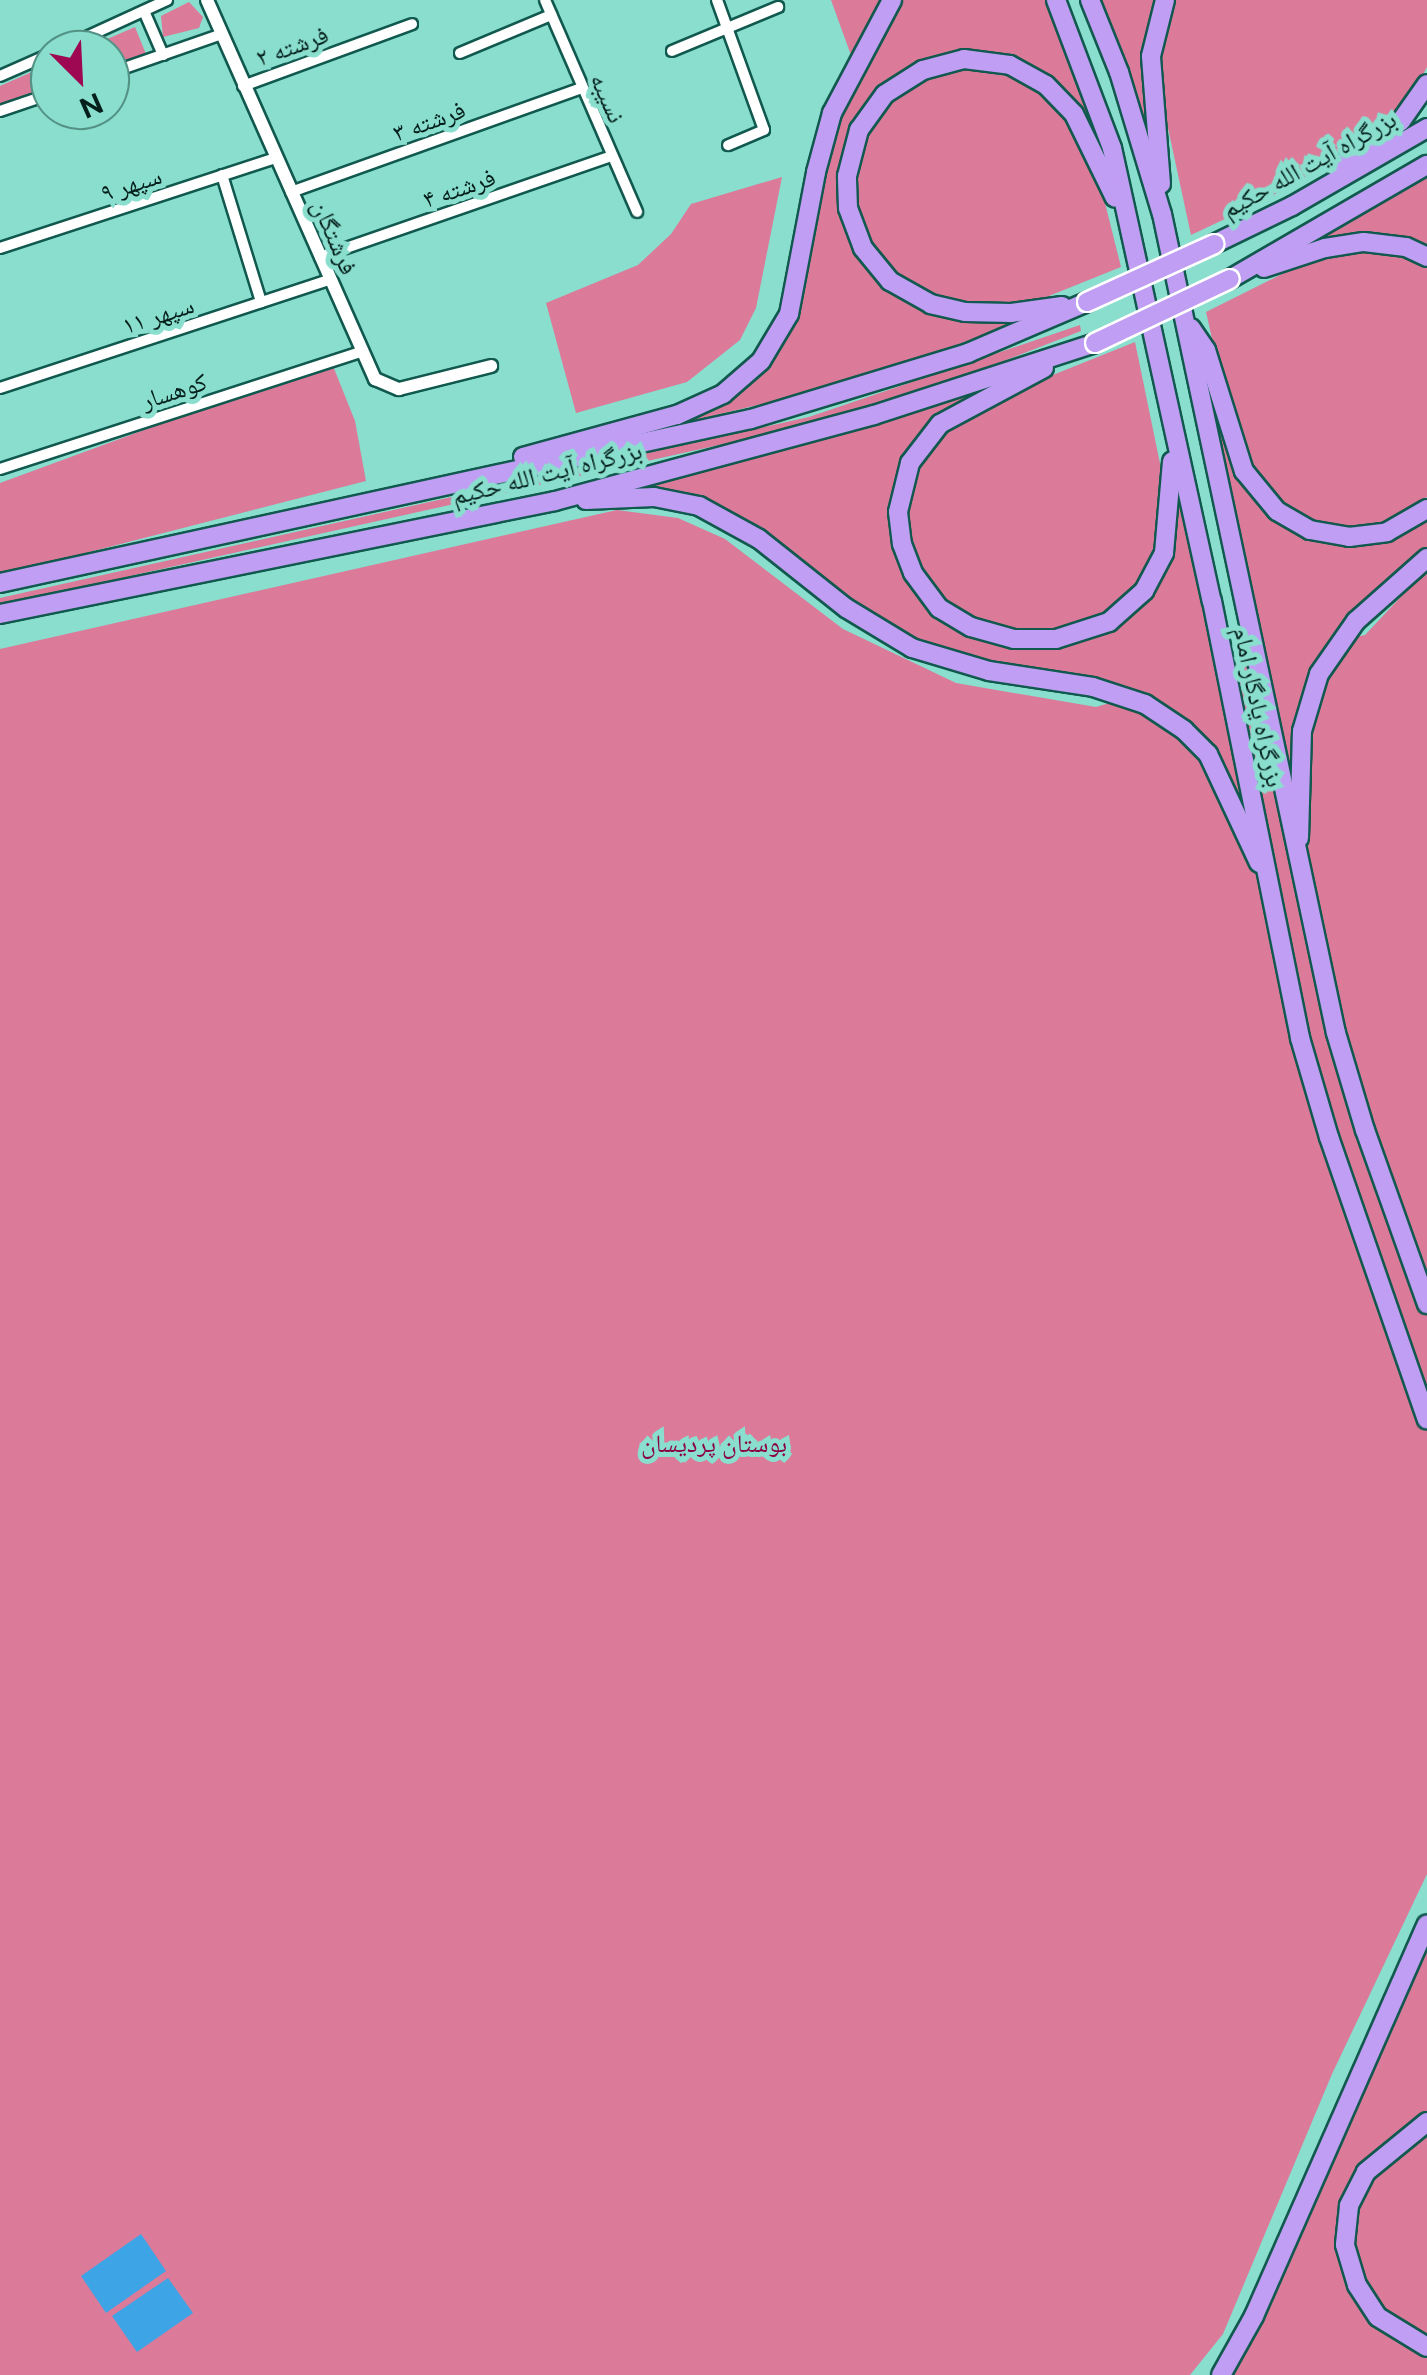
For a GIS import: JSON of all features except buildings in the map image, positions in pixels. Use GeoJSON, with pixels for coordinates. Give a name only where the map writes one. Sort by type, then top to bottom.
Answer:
{"type":"FeatureCollection","features":[{"type":"Feature","properties":{"kind":"highway"},"geometry":{"type":"LineString","coordinates":[[324,508],[656,422],[702,405],[742,380],[785,326],[832,114],[892,0]]}},
{"type":"Feature","properties":{"kind":"highway","name":"بزرگراه یادگار امام"},"geometry":{"type":"LineString","coordinates":[[1056,0],[1106,128],[1212,601],[1300,1038],[1324,1120],[1427,1420]]}},
{"type":"Feature","properties":{"kind":"highway","name":"بزرگراه یادگار امام"},"geometry":{"type":"LineString","coordinates":[[1090,0],[1119,72],[1162,214],[1336,1033],[1364,1130],[1427,1304]]}},
{"type":"Feature","properties":{"kind":"highway"},"geometry":{"type":"LineString","coordinates":[[1162,214],[1151,75],[1154,34],[1165,0]]}},
{"type":"Feature","properties":{"kind":"highway"},"geometry":{"type":"LineString","coordinates":[[1087,302],[980,314],[932,304],[900,288],[863,248],[848,208],[846,176],[859,130],[885,94],[922,70],[964,59],[1010,65],[1046,85],[1074,114],[1128,226]]}},
{"type":"Feature","properties":{"kind":"highway"},"geometry":{"type":"LineString","coordinates":[[1292,206],[1383,137],[1427,84]]}},
{"type":"Feature","properties":{"kind":"highway","name":"بزرگراه آیت الله حکیم"},"geometry":{"type":"LineString","coordinates":[[0,583],[324,508],[608,451],[809,404],[968,353],[1087,302],[1292,206],[1427,128]]}},
{"type":"Feature","properties":{"kind":"highway"},"geometry":{"type":"LineString","coordinates":[[1172,436],[1164,554],[1144,592],[1109,622],[1056,639],[1014,640],[971,627],[929,598],[905,556],[899,530],[903,483],[916,452],[940,424],[964,407],[1230,279],[1427,164]]}},
{"type":"Feature","properties":{"kind":"highway"},"geometry":{"type":"LineString","coordinates":[[1230,279],[1325,248],[1364,242],[1406,247],[1427,256]]}},
{"type":"Feature","properties":{"kind":"highway"},"geometry":{"type":"LineString","coordinates":[[1184,319],[1206,350],[1244,471],[1277,512],[1310,530],[1349,538],[1387,532],[1427,509]]}},
{"type":"Feature","properties":{"kind":"highway","name":"بزرگراه آیت الله حکیم"},"geometry":{"type":"LineString","coordinates":[[0,614],[556,501],[874,415],[1096,342]]}},
{"type":"Feature","properties":{"kind":"highway"},"geometry":{"type":"LineString","coordinates":[[556,501],[654,497],[700,506],[759,538],[854,614],[912,648],[988,672],[1092,687],[1145,704],[1184,730],[1208,754],[1226,787],[1245,840],[1264,872]]}},
{"type":"Feature","properties":{"kind":"highway"},"geometry":{"type":"LineString","coordinates":[[1298,859],[1302,731],[1319,674],[1356,620],[1427,558]]}},
{"type":"Feature","properties":{"kind":"highway"},"geometry":{"type":"LineString","coordinates":[[1221,2375],[1254,2316],[1427,1924]]}},
{"type":"Feature","properties":{"kind":"highway"},"geometry":{"type":"LineString","coordinates":[[1427,2122],[1366,2172],[1349,2206],[1346,2245],[1357,2285],[1378,2318],[1427,2348]]}},
{"type":"Feature","properties":{"kind":"street"},"geometry":{"type":"LineString","coordinates":[[102,30],[167,0]]}},
{"type":"Feature","properties":{"kind":"street","name":"فرشتگان"},"geometry":{"type":"LineString","coordinates":[[207,0],[375,380],[390,389],[492,366]]}},
{"type":"Feature","properties":{"kind":"street","name":"نسیبه"},"geometry":{"type":"LineString","coordinates":[[544,0],[637,212]]}},
{"type":"Feature","properties":{"kind":"street"},"geometry":{"type":"LineString","coordinates":[[717,0],[764,130],[728,145]]}},
{"type":"Feature","properties":{"kind":"street"},"geometry":{"type":"LineString","coordinates":[[672,51],[778,8]]}},
{"type":"Feature","properties":{"kind":"street"},"geometry":{"type":"LineString","coordinates":[[144,11],[163,55]]}},
{"type":"Feature","properties":{"kind":"street"},"geometry":{"type":"LineString","coordinates":[[460,52],[552,15]]}},
{"type":"Feature","properties":{"kind":"street","name":"فرشته ۲"},"geometry":{"type":"LineString","coordinates":[[244,86],[412,24]]}},
{"type":"Feature","properties":{"kind":"street"},"geometry":{"type":"LineString","coordinates":[[130,66],[222,34]]}},
{"type":"Feature","properties":{"kind":"street"},"geometry":{"type":"LineString","coordinates":[[0,76],[30,63]]}},
{"type":"Feature","properties":{"kind":"street","name":"فرشته ۳"},"geometry":{"type":"LineString","coordinates":[[291,192],[582,88]]}},
{"type":"Feature","properties":{"kind":"street"},"geometry":{"type":"LineString","coordinates":[[0,111],[30,101]]}},
{"type":"Feature","properties":{"kind":"street","name":"فرشته ۴"},"geometry":{"type":"LineString","coordinates":[[320,257],[612,156]]}},
{"type":"Feature","properties":{"kind":"street","name":"سپهر ۹"},"geometry":{"type":"LineString","coordinates":[[0,248],[275,158]]}},
{"type":"Feature","properties":{"kind":"street"},"geometry":{"type":"LineString","coordinates":[[222,175],[260,302]]}},
{"type":"Feature","properties":{"kind":"street","name":"سپهر ۱۱"},"geometry":{"type":"LineString","coordinates":[[0,388],[329,280]]}},
{"type":"Feature","properties":{"kind":"street","name":"کوهسار"},"geometry":{"type":"LineString","coordinates":[[0,469],[360,352]]}},
{"type":"Feature","properties":{"kind":"green space"},"geometry":{"type":"Polygon","coordinates":[[[831,0],[886,0],[852,58],[831,0]]]}},
{"type":"Feature","properties":{"kind":"green space"},"geometry":{"type":"Polygon","coordinates":[[[899,0],[1047,0],[1081,81],[1106,165],[1087,120],[1049,77],[1019,61],[959,53],[902,72],[871,98],[847,140],[839,182],[895,293],[1036,317],[845,384],[604,442],[658,427],[775,354],[789,334],[837,119],[899,0]]]}},
{"type":"Feature","properties":{"kind":"green space"},"geometry":{"type":"Polygon","coordinates":[[[1101,0],[1158,0],[1146,49],[1152,137],[1101,0]]]}},
{"type":"Feature","properties":{"kind":"green space"},"geometry":{"type":"Polygon","coordinates":[[[1173,0],[1427,0],[1427,67],[1408,103],[1372,138],[1261,202],[1191,235],[1157,77],[1160,44],[1173,0]]]}},
{"type":"Feature","properties":{"kind":"green space"},"geometry":{"type":"Polygon","coordinates":[[[189,2],[203,17],[199,28],[163,37],[161,16],[189,2]]]}},
{"type":"Feature","properties":{"kind":"green space"},"geometry":{"type":"Polygon","coordinates":[[[135,27],[146,54],[130,60],[128,30],[135,27]]]}},
{"type":"Feature","properties":{"kind":"green space"},"geometry":{"type":"Polygon","coordinates":[[[963,67],[1009,72],[1032,83],[1064,112],[1101,187],[1121,267],[1034,302],[968,306],[937,299],[897,276],[872,247],[854,201],[855,172],[867,130],[892,98],[917,80],[963,67]]]}},
{"type":"Feature","properties":{"kind":"green space"},"geometry":{"type":"Polygon","coordinates":[[[30,73],[30,94],[0,104],[0,86],[30,73]]]}},
{"type":"Feature","properties":{"kind":"green space"},"geometry":{"type":"Polygon","coordinates":[[[782,177],[756,308],[740,340],[687,382],[576,413],[546,303],[638,265],[671,234],[691,204],[782,177]]]}},
{"type":"Feature","properties":{"kind":"green space"},"geometry":{"type":"Polygon","coordinates":[[[1427,178],[1427,250],[1385,236],[1316,242],[1427,178]]]}},
{"type":"Feature","properties":{"kind":"green space"},"geometry":{"type":"Polygon","coordinates":[[[1385,250],[1427,267],[1427,497],[1384,525],[1326,528],[1289,511],[1255,476],[1228,409],[1206,312],[1310,260],[1347,251],[1385,250]]]}},
{"type":"Feature","properties":{"kind":"green space"},"geometry":{"type":"Polygon","coordinates":[[[1080,325],[1081,331],[988,367],[895,400],[787,430],[0,605],[0,598],[809,417],[1080,325]]]}},
{"type":"Feature","properties":{"kind":"green space"},"geometry":{"type":"Polygon","coordinates":[[[1135,342],[1163,478],[1160,546],[1137,586],[1114,610],[1057,632],[1020,633],[960,612],[924,577],[908,537],[907,510],[919,461],[936,436],[1008,393],[1135,342]]]}},
{"type":"Feature","properties":{"kind":"green space","name":"بوستان پردیسان"},"geometry":{"type":"Polygon","coordinates":[[[1200,350],[1238,472],[1324,541],[1427,516],[1427,549],[1351,617],[1329,643],[1365,635],[1427,569],[1427,1874],[1332,2074],[1223,2334],[1190,2375],[0,2375],[0,649],[617,510],[678,518],[725,539],[843,629],[956,683],[1096,707],[1140,694],[1116,684],[974,660],[919,643],[866,614],[771,539],[728,511],[702,500],[641,489],[870,426],[1010,379],[933,420],[899,473],[892,510],[937,614],[1060,646],[1117,626],[1144,602],[1166,569],[1176,529],[1178,487],[1218,674],[1265,662],[1200,350]]]}},
{"type":"Feature","properties":{"kind":"green space"},"geometry":{"type":"Polygon","coordinates":[[[331,361],[355,421],[366,481],[0,575],[0,483],[331,361]]]}},
{"type":"Feature","properties":{"kind":"green space"},"geometry":{"type":"Polygon","coordinates":[[[1427,1940],[1427,2116],[1366,2162],[1340,2225],[1385,2331],[1427,2351],[1427,2375],[1230,2375],[1427,1940]]]}},
{"type":"Feature","properties":{"kind":"green space"},"geometry":{"type":"Polygon","coordinates":[[[1427,2128],[1427,2340],[1391,2321],[1358,2274],[1350,2236],[1361,2191],[1399,2147],[1427,2128]]]}},
{"type":"Feature","properties":{"kind":"water"},"geometry":{"type":"Polygon","coordinates":[[[141,2234],[166,2271],[106,2313],[81,2276],[141,2234]]]}},
{"type":"Feature","properties":{"kind":"water"},"geometry":{"type":"Polygon","coordinates":[[[168,2278],[193,2313],[137,2352],[112,2316],[168,2278]]]}}]}
